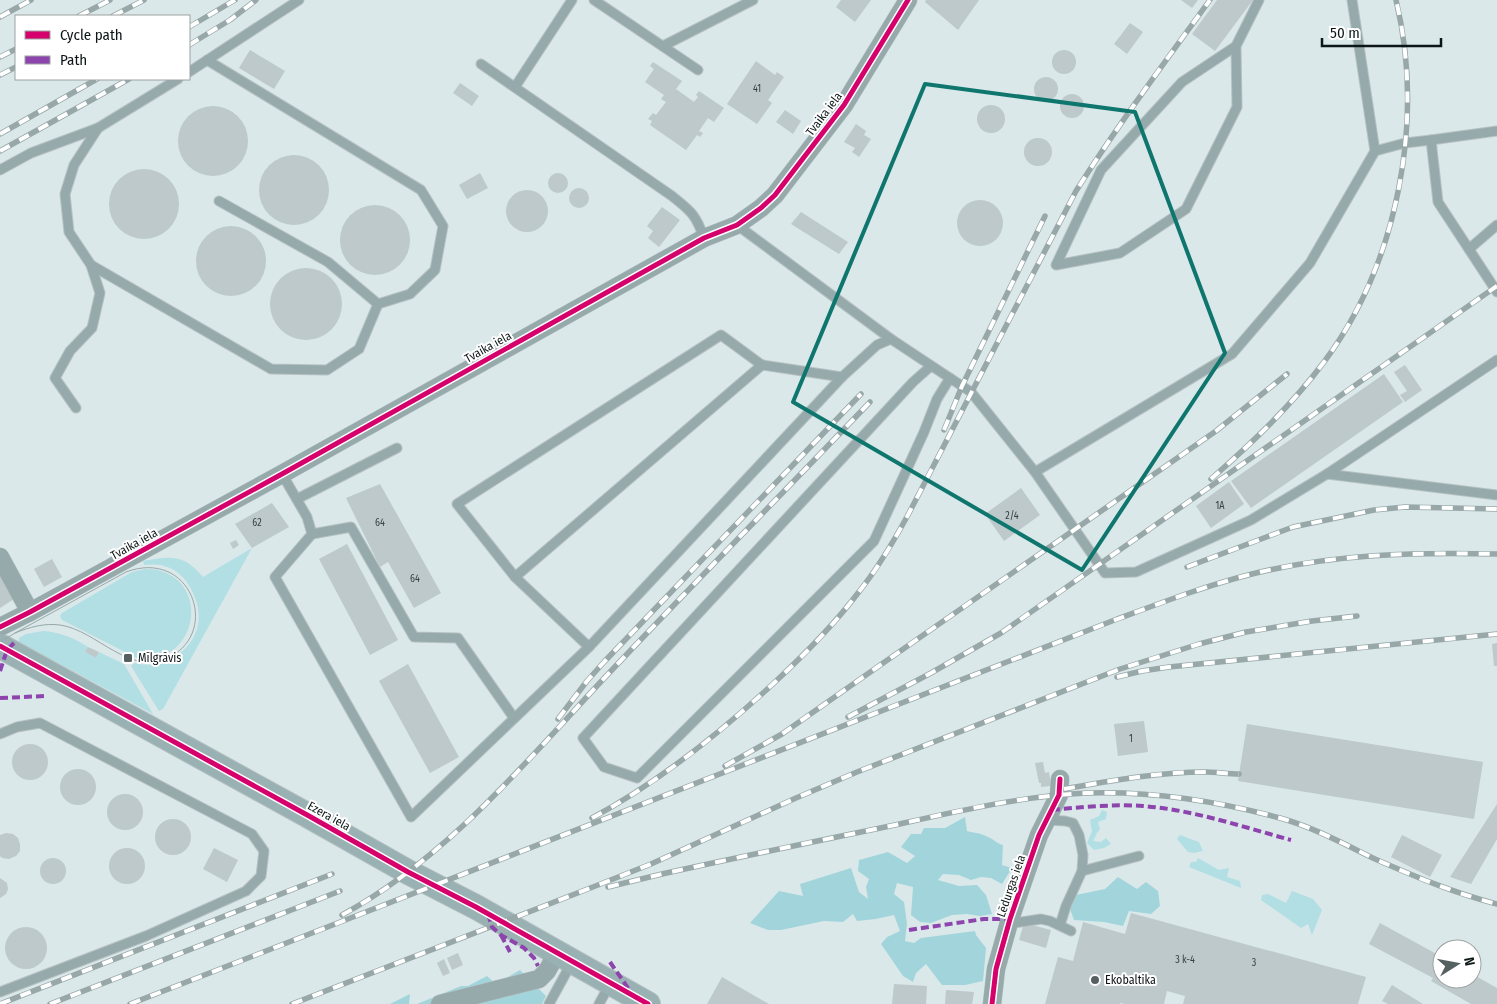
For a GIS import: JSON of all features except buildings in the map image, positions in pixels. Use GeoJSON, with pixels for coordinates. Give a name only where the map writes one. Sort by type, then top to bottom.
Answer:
{"type":"FeatureCollection","features":[{"type":"Feature","properties":{"kind":"street","name":"Tvaika iela"},"geometry":{"type":"LineString","coordinates":[[0,627],[282,474],[704,238],[737,225],[761,208],[775,195],[844,105],[908,0]]}},
{"type":"Feature","properties":{"kind":"street"},"geometry":{"type":"LineString","coordinates":[[0,557],[30,612]]}},
{"type":"Feature","properties":{"kind":"street","name":"Ezera iela"},"geometry":{"type":"LineString","coordinates":[[0,646],[310,816],[408,872],[476,907],[648,1004]]}},
{"type":"Feature","properties":{"kind":"street","name":"Lēdurgas iela"},"geometry":{"type":"LineString","coordinates":[[992,1004],[996,969],[1008,924],[1039,835],[1059,795],[1060,779]]}},
{"type":"Feature","properties":{"kind":"street"},"geometry":{"type":"LineString","coordinates":[[440,1004],[540,979],[564,957]]}},
{"type":"Feature","properties":{"kind":"lane"},"geometry":{"type":"LineString","coordinates":[[190,71],[299,0]]}},
{"type":"Feature","properties":{"kind":"lane"},"geometry":{"type":"LineString","coordinates":[[515,87],[572,0]]}},
{"type":"Feature","properties":{"kind":"lane"},"geometry":{"type":"LineString","coordinates":[[594,0],[698,70]]}},
{"type":"Feature","properties":{"kind":"lane"},"geometry":{"type":"LineString","coordinates":[[663,46],[753,0]]}},
{"type":"Feature","properties":{"kind":"lane"},"geometry":{"type":"LineString","coordinates":[[1236,46],[1182,82],[1102,170],[1056,266],[1120,253],[1186,209],[1237,108],[1236,46],[1259,0]]}},
{"type":"Feature","properties":{"kind":"lane"},"geometry":{"type":"LineString","coordinates":[[1035,472],[1232,354],[1310,262],[1375,151],[1352,0]]}},
{"type":"Feature","properties":{"kind":"lane"},"geometry":{"type":"LineString","coordinates":[[91,265],[270,369],[327,370],[359,348],[378,304],[410,294],[435,270],[443,226],[421,190],[207,60]]}},
{"type":"Feature","properties":{"kind":"lane"},"geometry":{"type":"LineString","coordinates":[[481,64],[680,202],[698,220],[704,238]]}},
{"type":"Feature","properties":{"kind":"lane"},"geometry":{"type":"LineString","coordinates":[[0,170],[31,153],[98,128],[176,80]]}},
{"type":"Feature","properties":{"kind":"lane"},"geometry":{"type":"LineString","coordinates":[[76,408],[55,378],[70,351],[92,328],[100,293],[91,265],[69,232],[65,194],[74,165],[98,128]]}},
{"type":"Feature","properties":{"kind":"lane"},"geometry":{"type":"LineString","coordinates":[[1375,151],[1405,143],[1497,131]]}},
{"type":"Feature","properties":{"kind":"lane"},"geometry":{"type":"LineString","coordinates":[[1431,140],[1438,202],[1497,292]]}},
{"type":"Feature","properties":{"kind":"lane"},"geometry":{"type":"LineString","coordinates":[[218,201],[328,262],[378,304]]}},
{"type":"Feature","properties":{"kind":"lane"},"geometry":{"type":"LineString","coordinates":[[737,225],[891,339],[971,392],[1035,472],[1105,572],[1136,572],[1251,520],[1327,474],[1497,360]]}},
{"type":"Feature","properties":{"kind":"lane"},"geometry":{"type":"LineString","coordinates":[[1469,249],[1497,225]]}},
{"type":"Feature","properties":{"kind":"lane"},"geometry":{"type":"LineString","coordinates":[[589,647],[515,577],[458,504],[721,334],[762,365],[842,377]]}},
{"type":"Feature","properties":{"kind":"lane"},"geometry":{"type":"LineString","coordinates":[[514,718],[458,638],[414,637],[351,527],[312,534],[274,577],[412,817],[589,647],[842,377],[877,345],[891,339]]}},
{"type":"Feature","properties":{"kind":"lane"},"geometry":{"type":"LineString","coordinates":[[515,577],[762,365]]}},
{"type":"Feature","properties":{"kind":"lane"},"geometry":{"type":"LineString","coordinates":[[931,366],[912,382],[582,738],[604,767],[637,778],[874,541],[937,399],[950,378]]}},
{"type":"Feature","properties":{"kind":"lane"},"geometry":{"type":"LineString","coordinates":[[297,499],[397,448]]}},
{"type":"Feature","properties":{"kind":"lane"},"geometry":{"type":"LineString","coordinates":[[282,474],[307,516],[312,534]]}},
{"type":"Feature","properties":{"kind":"lane"},"geometry":{"type":"LineString","coordinates":[[1327,474],[1497,495]]}},
{"type":"Feature","properties":{"kind":"lane"},"geometry":{"type":"LineString","coordinates":[[0,734],[18,727],[40,723],[252,834],[264,851],[261,876],[246,891],[146,936],[0,992]]}},
{"type":"Feature","properties":{"kind":"lane"},"geometry":{"type":"LineString","coordinates":[[1047,820],[1073,823],[1079,835],[1083,855],[1082,871],[1066,906],[1060,926]]}},
{"type":"Feature","properties":{"kind":"lane"},"geometry":{"type":"LineString","coordinates":[[1082,871],[1139,856]]}},
{"type":"Feature","properties":{"kind":"lane"},"geometry":{"type":"LineString","coordinates":[[1008,924],[1042,919],[1071,931]]}},
{"type":"Feature","properties":{"kind":"lane"},"geometry":{"type":"LineString","coordinates":[[549,1004],[564,957]]}},
{"type":"Feature","properties":{"kind":"lane"},"geometry":{"type":"LineString","coordinates":[[599,1004],[610,984]]}},
{"type":"Feature","properties":{"kind":"highlighted area"},"geometry":{"type":"Polygon","coordinates":[[[925,84],[1135,112],[1225,353],[1082,570],[793,402],[925,84]]]}},
{"type":"Feature","properties":{"kind":"shaded area"},"geometry":{"type":"Polygon","coordinates":[[[252,548],[163,709],[159,711],[131,666],[134,663],[162,664],[173,658],[183,651],[194,637],[199,620],[197,602],[181,575],[164,566],[144,565],[143,561],[176,558],[190,564],[203,577],[252,548]]]}},
{"type":"Feature","properties":{"kind":"shaded area"},"geometry":{"type":"Polygon","coordinates":[[[145,569],[159,570],[175,578],[185,589],[190,603],[191,617],[188,631],[180,643],[168,653],[153,659],[137,658],[62,620],[60,616],[62,613],[132,572],[145,569]]]}},
{"type":"Feature","properties":{"kind":"shaded area"},"geometry":{"type":"Polygon","coordinates":[[[43,631],[61,634],[77,641],[88,647],[85,652],[96,658],[99,652],[124,664],[153,714],[19,642],[19,638],[26,634],[43,631]]]}},
{"type":"Feature","properties":{"kind":"shaded area"},"geometry":{"type":"Polygon","coordinates":[[[1102,810],[1107,812],[1106,819],[1098,822],[1100,829],[1093,841],[1101,842],[1106,838],[1111,844],[1094,850],[1087,843],[1092,831],[1090,820],[1099,816],[1102,810]]]}},
{"type":"Feature","properties":{"kind":"shaded area"},"geometry":{"type":"Polygon","coordinates":[[[965,817],[967,831],[980,834],[1003,845],[1002,865],[1012,868],[1002,884],[991,878],[981,877],[971,880],[959,875],[943,874],[938,880],[959,886],[977,885],[986,895],[992,914],[980,916],[967,914],[952,915],[931,923],[920,922],[911,915],[913,887],[897,883],[894,894],[904,902],[907,924],[905,941],[914,943],[921,938],[975,931],[986,948],[983,981],[965,985],[942,985],[926,964],[916,973],[913,982],[903,976],[881,944],[887,937],[900,931],[894,915],[857,921],[853,914],[843,922],[824,921],[781,930],[768,930],[750,923],[779,891],[803,896],[800,884],[851,868],[859,892],[868,899],[866,887],[869,879],[858,871],[859,860],[888,852],[907,863],[915,856],[901,847],[911,834],[921,834],[924,828],[945,828],[965,817]]]}},
{"type":"Feature","properties":{"kind":"shaded area"},"geometry":{"type":"Polygon","coordinates":[[[1180,835],[1199,842],[1203,851],[1188,852],[1177,839],[1180,835]]]}},
{"type":"Feature","properties":{"kind":"shaded area"},"geometry":{"type":"Polygon","coordinates":[[[1198,858],[1219,870],[1229,868],[1227,877],[1240,881],[1241,888],[1189,867],[1191,862],[1196,862],[1198,858]]]}},
{"type":"Feature","properties":{"kind":"shaded area"},"geometry":{"type":"Polygon","coordinates":[[[1118,877],[1137,889],[1146,882],[1158,891],[1160,906],[1151,914],[1129,911],[1123,926],[1104,922],[1074,920],[1070,909],[1071,896],[1105,889],[1118,877]]]}},
{"type":"Feature","properties":{"kind":"shaded area"},"geometry":{"type":"Polygon","coordinates":[[[1292,891],[1313,899],[1322,910],[1312,935],[1308,924],[1301,928],[1261,900],[1262,895],[1268,894],[1286,903],[1292,891]]]}},
{"type":"Feature","properties":{"kind":"shaded area"},"geometry":{"type":"Polygon","coordinates":[[[520,970],[546,996],[542,1004],[417,1004],[461,986],[468,986],[487,976],[496,984],[520,970]]]}},
{"type":"Feature","properties":{"kind":"shaded area"},"geometry":{"type":"Polygon","coordinates":[[[410,994],[409,1004],[390,1004],[410,994]]]}},
{"type":"Feature","properties":{"kind":"tram line"},"geometry":{"type":"LineString","coordinates":[[0,642],[15,633],[126,572],[148,568],[167,571],[181,581],[191,595],[195,612],[194,629],[185,645],[170,657],[155,662],[141,662],[127,657],[87,635],[60,625],[37,626],[15,633]]}},
{"type":"Feature","properties":{"kind":"railway"},"geometry":{"type":"LineString","coordinates":[[0,17],[31,0]]}},
{"type":"Feature","properties":{"kind":"railway"},"geometry":{"type":"LineString","coordinates":[[81,15],[110,0]]}},
{"type":"Feature","properties":{"kind":"railway"},"geometry":{"type":"LineString","coordinates":[[115,15],[144,0]]}},
{"type":"Feature","properties":{"kind":"railway"},"geometry":{"type":"LineString","coordinates":[[190,26],[235,0]]}},
{"type":"Feature","properties":{"kind":"railway"},"geometry":{"type":"LineString","coordinates":[[190,44],[230,20],[256,0]]}},
{"type":"Feature","properties":{"kind":"railway"},"geometry":{"type":"LineString","coordinates":[[592,818],[665,773],[732,720],[808,650],[839,617],[865,584],[898,534],[1076,191],[1125,118],[1210,0]]}},
{"type":"Feature","properties":{"kind":"railway"},"geometry":{"type":"LineString","coordinates":[[1211,479],[1270,424],[1324,362],[1350,323],[1371,281],[1387,236],[1399,189],[1405,141],[1407,93],[1404,46],[1396,0]]}},
{"type":"Feature","properties":{"kind":"railway"},"geometry":{"type":"LineString","coordinates":[[0,57],[15,50]]}},
{"type":"Feature","properties":{"kind":"railway"},"geometry":{"type":"LineString","coordinates":[[0,75],[15,68]]}},
{"type":"Feature","properties":{"kind":"railway"},"geometry":{"type":"LineString","coordinates":[[0,134],[95,80]]}},
{"type":"Feature","properties":{"kind":"railway"},"geometry":{"type":"LineString","coordinates":[[0,151],[127,80]]}},
{"type":"Feature","properties":{"kind":"railway"},"geometry":{"type":"LineString","coordinates":[[944,430],[962,386],[1045,216]]}},
{"type":"Feature","properties":{"kind":"railway"},"geometry":{"type":"LineString","coordinates":[[848,717],[1001,633],[1497,286]]}},
{"type":"Feature","properties":{"kind":"railway"},"geometry":{"type":"LineString","coordinates":[[725,766],[782,734],[1216,431],[1287,374]]}},
{"type":"Feature","properties":{"kind":"railway"},"geometry":{"type":"LineString","coordinates":[[558,719],[604,662],[861,394]]}},
{"type":"Feature","properties":{"kind":"railway"},"geometry":{"type":"LineString","coordinates":[[342,915],[381,891],[417,865],[452,836],[485,804],[870,402]]}},
{"type":"Feature","properties":{"kind":"railway"},"geometry":{"type":"LineString","coordinates":[[1187,567],[1293,527],[1374,510],[1405,507],[1497,509]]}},
{"type":"Feature","properties":{"kind":"railway"},"geometry":{"type":"LineString","coordinates":[[130,1004],[1112,621],[1199,590],[1282,567],[1343,558],[1435,553],[1497,554]]}},
{"type":"Feature","properties":{"kind":"railway"},"geometry":{"type":"LineString","coordinates":[[292,1004],[651,864],[857,772],[1120,669],[1199,644],[1246,632],[1357,616]]}},
{"type":"Feature","properties":{"kind":"railway"},"geometry":{"type":"LineString","coordinates":[[1117,677],[1169,667],[1497,634]]}},
{"type":"Feature","properties":{"kind":"railway"},"geometry":{"type":"LineString","coordinates":[[1064,789],[1169,774],[1205,772],[1239,774]]}},
{"type":"Feature","properties":{"kind":"railway"},"geometry":{"type":"LineString","coordinates":[[608,887],[720,861],[990,805],[1038,797],[1111,793],[1184,798],[1280,818],[1316,831],[1375,859],[1450,890],[1497,904]]}},
{"type":"Feature","properties":{"kind":"railway"},"geometry":{"type":"LineString","coordinates":[[0,1004],[332,874]]}},
{"type":"Feature","properties":{"kind":"railway"},"geometry":{"type":"LineString","coordinates":[[50,1004],[340,891]]}},
{"type":"Feature","properties":{"kind":"marked path"},"geometry":{"type":"LineString","coordinates":[[0,671],[7,650],[15,642]]}},
{"type":"Feature","properties":{"kind":"marked path"},"geometry":{"type":"LineString","coordinates":[[0,698],[46,696]]}},
{"type":"Feature","properties":{"kind":"marked path"},"geometry":{"type":"LineString","coordinates":[[1052,810],[1121,805],[1162,808],[1218,820],[1291,840]]}},
{"type":"Feature","properties":{"kind":"marked path"},"geometry":{"type":"LineString","coordinates":[[488,914],[492,927],[501,935],[524,948],[534,958],[538,966]]}},
{"type":"Feature","properties":{"kind":"marked path"},"geometry":{"type":"LineString","coordinates":[[909,930],[984,919],[1010,919]]}},
{"type":"Feature","properties":{"kind":"marked path"},"geometry":{"type":"LineString","coordinates":[[501,935],[510,952]]}},
{"type":"Feature","properties":{"kind":"marked path"},"geometry":{"type":"LineString","coordinates":[[610,962],[630,991]]}},
{"type":"Feature","properties":{"kind":"cycle path"},"geometry":{"type":"LineString","coordinates":[[0,627],[282,474],[704,238],[737,225],[761,208],[775,195],[844,105],[908,0]]}},
{"type":"Feature","properties":{"kind":"cycle path"},"geometry":{"type":"LineString","coordinates":[[0,646],[408,872],[476,907],[648,1004]]}},
{"type":"Feature","properties":{"kind":"cycle path"},"geometry":{"type":"LineString","coordinates":[[992,1004],[996,969],[1010,919],[1039,835],[1059,795],[1060,779]]}},
{"type":"Feature","properties":{"kind":"place","name":"Mīlgrāvis"},"geometry":{"type":"Point","coordinates":[128,658]}},
{"type":"Feature","properties":{"kind":"place","name":"Ekobaltika"},"geometry":{"type":"Point","coordinates":[1095,980]}}]}
